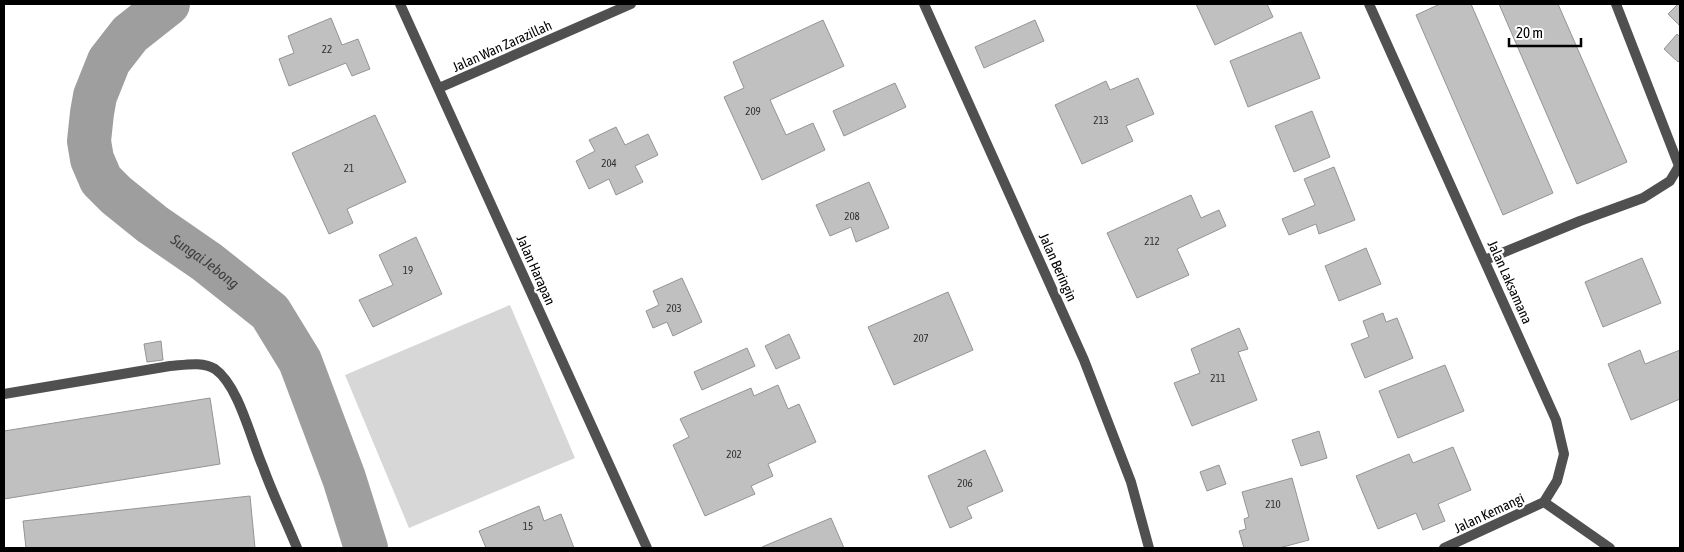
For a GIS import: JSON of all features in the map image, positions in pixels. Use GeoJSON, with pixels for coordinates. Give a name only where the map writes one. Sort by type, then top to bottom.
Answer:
{"type":"FeatureCollection","features":[{"type":"Feature","properties":{"kind":"street","name":"Jalan Harapan"},"geometry":{"type":"LineString","coordinates":[[400,4],[647,548]]}},
{"type":"Feature","properties":{"kind":"street","name":"Jalan Wan Zarazillah"},"geometry":{"type":"LineString","coordinates":[[439,88],[631,4]]}},
{"type":"Feature","properties":{"kind":"street","name":"Jalan Beringin"},"geometry":{"type":"LineString","coordinates":[[924,4],[1084,360],[1127,473],[1149,548]]}},
{"type":"Feature","properties":{"kind":"street","name":"Jalan Laksamana"},"geometry":{"type":"LineString","coordinates":[[1369,4],[1556,420],[1564,454],[1556,481],[1544,502]]}},
{"type":"Feature","properties":{"kind":"street"},"geometry":{"type":"LineString","coordinates":[[1485,260],[1580,221],[1643,198],[1670,181],[1680,166],[1616,4]]}},
{"type":"Feature","properties":{"kind":"street"},"geometry":{"type":"LineString","coordinates":[[4,394],[170,366],[195,364],[214,368],[227,380],[237,399],[263,468],[297,548]]}},
{"type":"Feature","properties":{"kind":"street"},"geometry":{"type":"LineString","coordinates":[[1544,502],[1610,548]]}},
{"type":"Feature","properties":{"kind":"street","name":"Jalan Kemangi"},"geometry":{"type":"LineString","coordinates":[[1444,548],[1544,502]]}},
{"type":"Feature","properties":{"kind":"shaded area"},"geometry":{"type":"Polygon","coordinates":[[[510,305],[575,458],[409,528],[345,375],[510,305]]]}},
{"type":"Feature","properties":{"kind":"building"},"geometry":{"type":"Polygon","coordinates":[[[1196,4],[1267,4],[1273,17],[1215,45],[1196,4]]]}},
{"type":"Feature","properties":{"kind":"building"},"geometry":{"type":"Polygon","coordinates":[[[1440,4],[1471,4],[1553,193],[1503,215],[1416,15],[1440,4]]]}},
{"type":"Feature","properties":{"kind":"building"},"geometry":{"type":"Polygon","coordinates":[[[1499,4],[1558,4],[1627,162],[1577,184],[1499,4]]]}},
{"type":"Feature","properties":{"kind":"building"},"geometry":{"type":"Polygon","coordinates":[[[1680,4],[1680,26],[1668,14],[1680,4]]]}},
{"type":"Feature","properties":{"kind":"building"},"geometry":{"type":"Polygon","coordinates":[[[331,18],[342,45],[358,39],[370,69],[352,76],[346,63],[289,86],[279,59],[294,53],[288,36],[331,18]]]}},
{"type":"Feature","properties":{"kind":"building"},"geometry":{"type":"Polygon","coordinates":[[[823,20],[844,66],[770,100],[786,135],[813,123],[825,150],[762,180],[724,97],[744,88],[733,62],[823,20]]]}},
{"type":"Feature","properties":{"kind":"building"},"geometry":{"type":"Polygon","coordinates":[[[1035,20],[1044,41],[984,68],[975,47],[1035,20]]]}},
{"type":"Feature","properties":{"kind":"building"},"geometry":{"type":"Polygon","coordinates":[[[1301,32],[1320,78],[1248,107],[1230,61],[1301,32]]]}},
{"type":"Feature","properties":{"kind":"building"},"geometry":{"type":"Polygon","coordinates":[[[1677,34],[1680,37],[1680,60],[1678,62],[1664,49],[1677,34]]]}},
{"type":"Feature","properties":{"kind":"building"},"geometry":{"type":"Polygon","coordinates":[[[1138,78],[1154,114],[1126,126],[1133,141],[1082,164],[1055,105],[1106,81],[1110,90],[1138,78]]]}},
{"type":"Feature","properties":{"kind":"building"},"geometry":{"type":"Polygon","coordinates":[[[895,83],[906,107],[844,136],[833,111],[895,83]]]}},
{"type":"Feature","properties":{"kind":"building"},"geometry":{"type":"Polygon","coordinates":[[[1312,111],[1330,157],[1294,172],[1275,126],[1312,111]]]}},
{"type":"Feature","properties":{"kind":"building"},"geometry":{"type":"Polygon","coordinates":[[[375,115],[406,182],[347,209],[353,223],[329,234],[292,153],[375,115]]]}},
{"type":"Feature","properties":{"kind":"building"},"geometry":{"type":"Polygon","coordinates":[[[616,127],[625,145],[648,134],[658,155],[635,166],[643,182],[616,195],[609,179],[589,189],[576,161],[595,151],[589,140],[616,127]]]}},
{"type":"Feature","properties":{"kind":"building"},"geometry":{"type":"Polygon","coordinates":[[[1334,167],[1355,220],[1319,234],[1316,224],[1289,235],[1282,219],[1315,205],[1304,179],[1334,167]]]}},
{"type":"Feature","properties":{"kind":"building"},"geometry":{"type":"Polygon","coordinates":[[[869,182],[889,228],[856,242],[851,227],[830,236],[816,205],[869,182]]]}},
{"type":"Feature","properties":{"kind":"building"},"geometry":{"type":"Polygon","coordinates":[[[1191,195],[1201,218],[1219,210],[1226,226],[1177,249],[1189,275],[1137,298],[1107,233],[1191,195]]]}},
{"type":"Feature","properties":{"kind":"building"},"geometry":{"type":"Polygon","coordinates":[[[416,237],[442,294],[373,327],[359,300],[393,285],[379,255],[416,237]]]}},
{"type":"Feature","properties":{"kind":"building"},"geometry":{"type":"Polygon","coordinates":[[[1366,248],[1381,284],[1339,301],[1325,266],[1366,248]]]}},
{"type":"Feature","properties":{"kind":"building"},"geometry":{"type":"Polygon","coordinates":[[[1642,258],[1661,303],[1603,327],[1585,282],[1642,258]]]}},
{"type":"Feature","properties":{"kind":"building"},"geometry":{"type":"Polygon","coordinates":[[[682,278],[702,322],[673,336],[667,322],[653,328],[646,311],[659,305],[653,291],[682,278]]]}},
{"type":"Feature","properties":{"kind":"building"},"geometry":{"type":"Polygon","coordinates":[[[948,292],[973,350],[894,385],[868,327],[948,292]]]}},
{"type":"Feature","properties":{"kind":"building"},"geometry":{"type":"Polygon","coordinates":[[[1383,313],[1386,322],[1397,318],[1413,358],[1365,378],[1351,344],[1369,337],[1363,321],[1383,313]]]}},
{"type":"Feature","properties":{"kind":"building"},"geometry":{"type":"Polygon","coordinates":[[[1239,328],[1248,349],[1238,352],[1257,400],[1192,426],[1174,383],[1200,373],[1191,349],[1239,328]]]}},
{"type":"Feature","properties":{"kind":"building"},"geometry":{"type":"Polygon","coordinates":[[[789,334],[800,358],[776,369],[765,346],[789,334]]]}},
{"type":"Feature","properties":{"kind":"building"},"geometry":{"type":"Polygon","coordinates":[[[161,341],[163,360],[147,362],[144,344],[161,341]]]}},
{"type":"Feature","properties":{"kind":"building"},"geometry":{"type":"Polygon","coordinates":[[[747,348],[755,366],[702,390],[694,372],[747,348]]]}},
{"type":"Feature","properties":{"kind":"building"},"geometry":{"type":"Polygon","coordinates":[[[1640,350],[1645,364],[1680,350],[1680,399],[1631,420],[1608,364],[1640,350]]]}},
{"type":"Feature","properties":{"kind":"building"},"geometry":{"type":"Polygon","coordinates":[[[1445,365],[1464,411],[1398,438],[1379,391],[1445,365]]]}},
{"type":"Feature","properties":{"kind":"building"},"geometry":{"type":"Polygon","coordinates":[[[778,385],[788,409],[799,404],[816,442],[768,464],[773,476],[751,486],[755,494],[705,516],[673,445],[689,437],[680,419],[751,388],[754,396],[778,385]]]}},
{"type":"Feature","properties":{"kind":"building"},"geometry":{"type":"Polygon","coordinates":[[[210,398],[220,464],[4,499],[4,431],[210,398]]]}},
{"type":"Feature","properties":{"kind":"building"},"geometry":{"type":"Polygon","coordinates":[[[1319,431],[1327,458],[1301,466],[1292,440],[1319,431]]]}},
{"type":"Feature","properties":{"kind":"building"},"geometry":{"type":"Polygon","coordinates":[[[1453,447],[1471,490],[1438,504],[1445,521],[1423,530],[1416,513],[1378,529],[1356,476],[1409,454],[1413,463],[1453,447]]]}},
{"type":"Feature","properties":{"kind":"building"},"geometry":{"type":"Polygon","coordinates":[[[985,450],[1003,491],[967,507],[972,518],[950,528],[928,476],[985,450]]]}},
{"type":"Feature","properties":{"kind":"building"},"geometry":{"type":"Polygon","coordinates":[[[1219,465],[1226,484],[1207,491],[1200,472],[1219,465]]]}},
{"type":"Feature","properties":{"kind":"building"},"geometry":{"type":"Polygon","coordinates":[[[1292,478],[1309,540],[1279,548],[1244,548],[1239,531],[1246,529],[1244,519],[1249,517],[1242,492],[1292,478]]]}},
{"type":"Feature","properties":{"kind":"building"},"geometry":{"type":"Polygon","coordinates":[[[250,496],[255,548],[26,548],[23,521],[250,496]]]}},
{"type":"Feature","properties":{"kind":"building"},"geometry":{"type":"Polygon","coordinates":[[[539,506],[544,521],[561,514],[574,548],[486,548],[479,531],[539,506]]]}},
{"type":"Feature","properties":{"kind":"building"},"geometry":{"type":"Polygon","coordinates":[[[831,518],[844,548],[762,547],[831,518]]]}},
{"type":"Feature","properties":{"kind":"waterway","name":"Sungai Jebong"},"geometry":{"type":"LineString","coordinates":[[168,4],[130,34],[109,61],[95,96],[92,113],[89,141],[92,159],[101,180],[116,195],[152,224],[207,262],[270,312],[300,361],[344,478],[366,548]]}}]}
